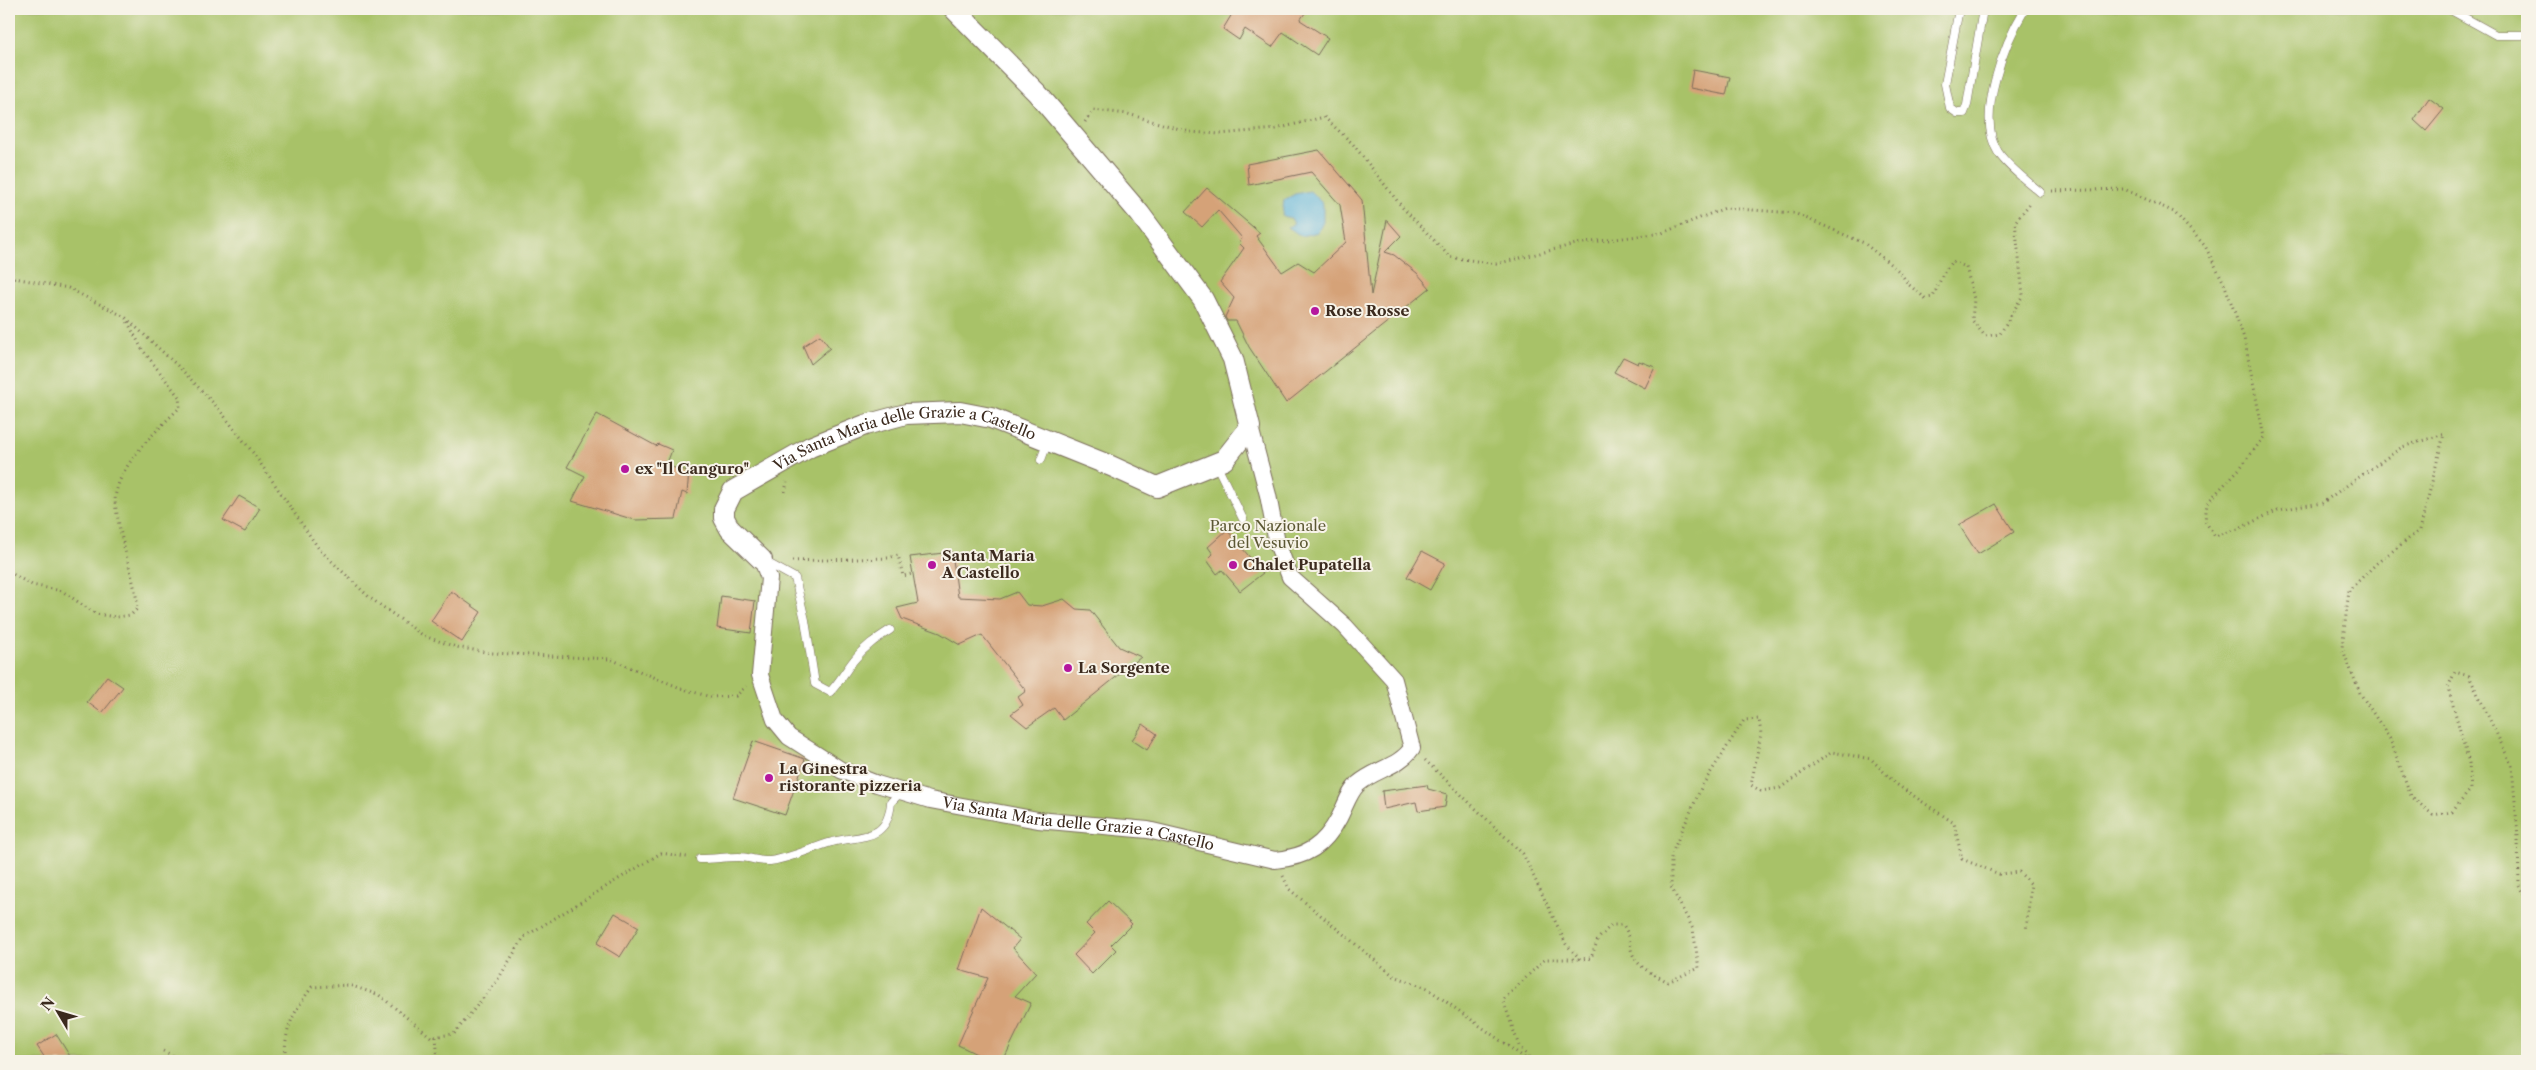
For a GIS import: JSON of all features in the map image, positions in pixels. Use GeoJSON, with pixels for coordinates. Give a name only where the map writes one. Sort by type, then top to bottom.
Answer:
{"type":"FeatureCollection","features":[{"type":"Feature","properties":{"kind":"street"},"geometry":{"type":"LineString","coordinates":[[954,9],[1036,93],[1083,147],[1140,214],[1204,299],[1233,358],[1268,495],[1277,543],[1290,577],[1345,626],[1394,680],[1412,748]]}},
{"type":"Feature","properties":{"kind":"street","name":"Via Santa Maria delle Grazie a Castello"},"geometry":{"type":"LineString","coordinates":[[1250,427],[1224,460],[1156,487],[1048,440],[991,418],[960,412],[906,414],[865,426],[810,447],[740,485],[727,499],[724,518],[730,529],[762,560],[769,578],[760,674],[775,720],[789,737],[841,770],[930,800],[1038,820],[1148,830],[1275,860],[1291,858],[1318,846],[1339,818],[1358,784],[1405,758],[1412,748]]}},
{"type":"Feature","properties":{"kind":"lane"},"geometry":{"type":"LineString","coordinates":[[1959,9],[1945,84],[1950,108],[1957,113],[1964,113],[1967,106],[1983,9]]}},
{"type":"Feature","properties":{"kind":"lane"},"geometry":{"type":"LineString","coordinates":[[2025,9],[2003,54],[1994,92],[1989,128],[1998,152],[2040,192]]}},
{"type":"Feature","properties":{"kind":"lane"},"geometry":{"type":"LineString","coordinates":[[2450,9],[2496,35],[2527,35]]}},
{"type":"Feature","properties":{"kind":"lane"},"geometry":{"type":"LineString","coordinates":[[1041,460],[1048,440]]}},
{"type":"Feature","properties":{"kind":"lane"},"geometry":{"type":"LineString","coordinates":[[1216,464],[1243,519]]}},
{"type":"Feature","properties":{"kind":"lane"},"geometry":{"type":"LineString","coordinates":[[762,560],[795,578],[805,620],[815,684],[830,692],[842,680],[852,662],[869,643],[890,630]]}},
{"type":"Feature","properties":{"kind":"lane"},"geometry":{"type":"LineString","coordinates":[[841,670],[842,680]]}},
{"type":"Feature","properties":{"kind":"lane"},"geometry":{"type":"LineString","coordinates":[[700,859],[740,857],[768,861],[799,854],[833,842],[870,837],[881,828],[890,814],[891,802],[902,791]]}},
{"type":"Feature","properties":{"kind":"path"},"geometry":{"type":"LineString","coordinates":[[1083,147],[1084,124],[1093,110],[1128,114],[1190,132],[1219,134],[1276,128],[1324,117],[1353,144],[1402,208],[1450,257],[1496,264],[1576,244],[1662,233],[1725,208],[1794,213],[1864,243],[1900,272],[1908,284],[1925,298],[1933,297],[1943,274],[1952,261],[1958,262],[1966,268],[1974,299],[1972,320],[1985,336],[2000,334],[2023,295],[2015,222],[2040,192],[2124,189],[2174,212],[2205,246],[2224,283],[2244,338],[2264,437],[2240,468],[2207,504],[2205,521],[2215,536],[2238,529],[2278,510],[2322,503],[2402,447],[2444,434],[2420,530],[2377,563],[2349,590],[2342,648],[2360,693],[2390,739],[2411,796],[2433,816],[2452,812],[2471,790],[2469,763],[2448,687],[2455,672],[2469,676],[2512,766],[2518,837],[2519,885],[2527,902]]}},
{"type":"Feature","properties":{"kind":"path"},"geometry":{"type":"LineString","coordinates":[[9,276],[68,288],[125,317],[181,369],[218,408],[254,454],[319,549],[370,598],[424,636],[456,648],[491,653],[610,659],[683,689],[711,697],[736,696],[760,674]]}},
{"type":"Feature","properties":{"kind":"path"},"geometry":{"type":"LineString","coordinates":[[9,572],[32,585],[62,591],[96,614],[116,618],[131,615],[138,608],[135,586],[122,545],[115,500],[120,482],[134,455],[180,407],[179,397],[142,349],[125,317]]}},
{"type":"Feature","properties":{"kind":"path"},"geometry":{"type":"LineString","coordinates":[[787,561],[888,558],[898,555],[903,576],[912,574]]}},
{"type":"Feature","properties":{"kind":"path"},"geometry":{"type":"LineString","coordinates":[[1531,1061],[1519,1046],[1503,1000],[1545,959],[1591,958],[1598,939],[1611,925],[1623,925],[1630,936],[1633,955],[1643,968],[1668,982],[1699,968],[1693,929],[1671,887],[1670,855],[1702,786],[1744,720],[1758,719],[1761,734],[1752,785],[1761,791],[1780,788],[1832,752],[1871,759],[1896,784],[1954,823],[1962,859],[1999,874],[2019,872],[2031,884],[2026,931]]}},
{"type":"Feature","properties":{"kind":"path"},"geometry":{"type":"LineString","coordinates":[[1412,748],[1523,854],[1566,944],[1580,959]]}},
{"type":"Feature","properties":{"kind":"path"},"geometry":{"type":"LineString","coordinates":[[285,1061],[284,1040],[293,1014],[312,987],[349,985],[379,995],[431,1037],[454,1034],[497,980],[524,937],[661,853],[700,859]]}},
{"type":"Feature","properties":{"kind":"path"},"geometry":{"type":"LineString","coordinates":[[1275,860],[1289,889],[1394,976],[1427,988],[1531,1061]]}},
{"type":"Feature","properties":{"kind":"path"},"geometry":{"type":"LineString","coordinates":[[436,1037],[438,1061]]}},
{"type":"Feature","properties":{"kind":"path"},"geometry":{"type":"LineString","coordinates":[[163,1051],[185,1061]]}},
{"type":"Feature","properties":{"kind":"green space","name":"Parco Nazionale del Vesuvio"},"geometry":{"type":"Polygon","coordinates":[[[9,9],[2527,9],[2527,1061],[9,1061],[9,9]]]}},
{"type":"Feature","properties":{"kind":"water"},"geometry":{"type":"Polygon","coordinates":[[[1310,191],[1323,204],[1323,222],[1318,232],[1301,236],[1288,227],[1294,224],[1291,218],[1282,216],[1284,200],[1295,194],[1310,191]]]}},
{"type":"Feature","properties":{"kind":"building"},"geometry":{"type":"Polygon","coordinates":[[[1235,9],[1308,9],[1300,20],[1328,38],[1317,55],[1283,32],[1272,47],[1245,29],[1239,40],[1223,29],[1235,9]]]}},
{"type":"Feature","properties":{"kind":"building"},"geometry":{"type":"Polygon","coordinates":[[[1693,70],[1730,77],[1726,95],[1690,88],[1693,70]]]}},
{"type":"Feature","properties":{"kind":"building"},"geometry":{"type":"Polygon","coordinates":[[[2429,98],[2444,109],[2426,131],[2414,120],[2429,98]]]}},
{"type":"Feature","properties":{"kind":"building","name":"Rose Rosse"},"geometry":{"type":"Polygon","coordinates":[[[1319,150],[1362,200],[1371,295],[1387,220],[1401,236],[1385,252],[1394,255],[1417,273],[1430,288],[1286,403],[1249,347],[1236,321],[1227,321],[1225,317],[1234,298],[1220,282],[1244,248],[1239,243],[1242,238],[1218,210],[1202,227],[1185,212],[1207,188],[1260,233],[1256,236],[1282,272],[1298,262],[1314,272],[1346,242],[1340,205],[1311,172],[1249,185],[1247,164],[1319,150]]]}},
{"type":"Feature","properties":{"kind":"building"},"geometry":{"type":"Polygon","coordinates":[[[820,335],[830,348],[811,364],[803,346],[820,335]]]}},
{"type":"Feature","properties":{"kind":"building"},"geometry":{"type":"Polygon","coordinates":[[[1623,357],[1638,364],[1639,361],[1655,367],[1645,388],[1614,372],[1623,357]]]}},
{"type":"Feature","properties":{"kind":"building","name":"ex \"Il Canguro\""},"geometry":{"type":"Polygon","coordinates":[[[597,414],[656,446],[658,444],[672,450],[666,466],[689,471],[687,494],[682,492],[676,519],[635,520],[572,501],[585,476],[567,467],[597,414]]]}},
{"type":"Feature","properties":{"kind":"building"},"geometry":{"type":"Polygon","coordinates":[[[239,496],[260,508],[245,532],[223,520],[239,496]]]}},
{"type":"Feature","properties":{"kind":"building"},"geometry":{"type":"Polygon","coordinates":[[[1996,504],[2014,532],[1978,554],[1959,525],[1996,504]]]}},
{"type":"Feature","properties":{"kind":"building","name":"Chalet Pupatella"},"geometry":{"type":"Polygon","coordinates":[[[1227,530],[1263,573],[1240,591],[1222,570],[1217,574],[1207,560],[1213,554],[1208,547],[1227,530]]]}},
{"type":"Feature","properties":{"kind":"building"},"geometry":{"type":"Polygon","coordinates":[[[1422,551],[1445,563],[1430,590],[1407,577],[1422,551]]]}},
{"type":"Feature","properties":{"kind":"building","name":"La Sorgente"},"geometry":{"type":"Polygon","coordinates":[[[952,552],[958,597],[1000,599],[1017,592],[1027,605],[1042,606],[1064,599],[1076,609],[1090,610],[1119,647],[1141,657],[1063,720],[1054,708],[1027,727],[1011,714],[1023,705],[1018,697],[1026,691],[982,635],[960,645],[940,633],[902,619],[897,608],[918,603],[910,557],[952,552]]]}},
{"type":"Feature","properties":{"kind":"building"},"geometry":{"type":"Polygon","coordinates":[[[451,591],[481,612],[462,642],[431,621],[451,591]]]}},
{"type":"Feature","properties":{"kind":"building"},"geometry":{"type":"Polygon","coordinates":[[[721,596],[755,601],[751,633],[717,628],[721,596]]]}},
{"type":"Feature","properties":{"kind":"building"},"geometry":{"type":"Polygon","coordinates":[[[107,676],[123,687],[102,713],[87,702],[107,676]]]}},
{"type":"Feature","properties":{"kind":"building"},"geometry":{"type":"Polygon","coordinates":[[[1143,724],[1157,734],[1147,750],[1132,740],[1143,724]]]}},
{"type":"Feature","properties":{"kind":"building","name":"La Ginestra ristorante pizzeria"},"geometry":{"type":"Polygon","coordinates":[[[753,741],[805,759],[785,815],[733,798],[753,741]]]}},
{"type":"Feature","properties":{"kind":"building"},"geometry":{"type":"Polygon","coordinates":[[[1427,785],[1428,789],[1447,794],[1445,807],[1418,811],[1416,802],[1384,809],[1382,791],[1427,785]]]}},
{"type":"Feature","properties":{"kind":"building"},"geometry":{"type":"Polygon","coordinates":[[[1108,901],[1132,924],[1111,945],[1116,950],[1092,974],[1074,955],[1095,933],[1086,924],[1108,901]]]}},
{"type":"Feature","properties":{"kind":"building"},"geometry":{"type":"Polygon","coordinates":[[[981,907],[1020,939],[1013,948],[1036,973],[1015,996],[1031,1003],[1003,1061],[991,1061],[958,1045],[988,978],[959,970],[981,907]]]}},
{"type":"Feature","properties":{"kind":"building"},"geometry":{"type":"Polygon","coordinates":[[[615,913],[639,927],[620,957],[597,943],[615,913]]]}},
{"type":"Feature","properties":{"kind":"building"},"geometry":{"type":"Polygon","coordinates":[[[56,1034],[73,1061],[47,1061],[37,1046],[56,1034]]]}},
{"type":"Feature","properties":{"kind":"place","name":"Rose Rosse"},"geometry":{"type":"Point","coordinates":[1315,311]}},
{"type":"Feature","properties":{"kind":"place","name":"ex \"Il Canguro\""},"geometry":{"type":"Point","coordinates":[625,469]}},
{"type":"Feature","properties":{"kind":"place","name":"Santa Maria A Castello"},"geometry":{"type":"Point","coordinates":[932,565]}},
{"type":"Feature","properties":{"kind":"place","name":"Chalet Pupatella"},"geometry":{"type":"Point","coordinates":[1233,565]}},
{"type":"Feature","properties":{"kind":"place","name":"La Sorgente"},"geometry":{"type":"Point","coordinates":[1068,668]}},
{"type":"Feature","properties":{"kind":"place","name":"La Ginestra ristorante pizzeria"},"geometry":{"type":"Point","coordinates":[769,778]}}]}
